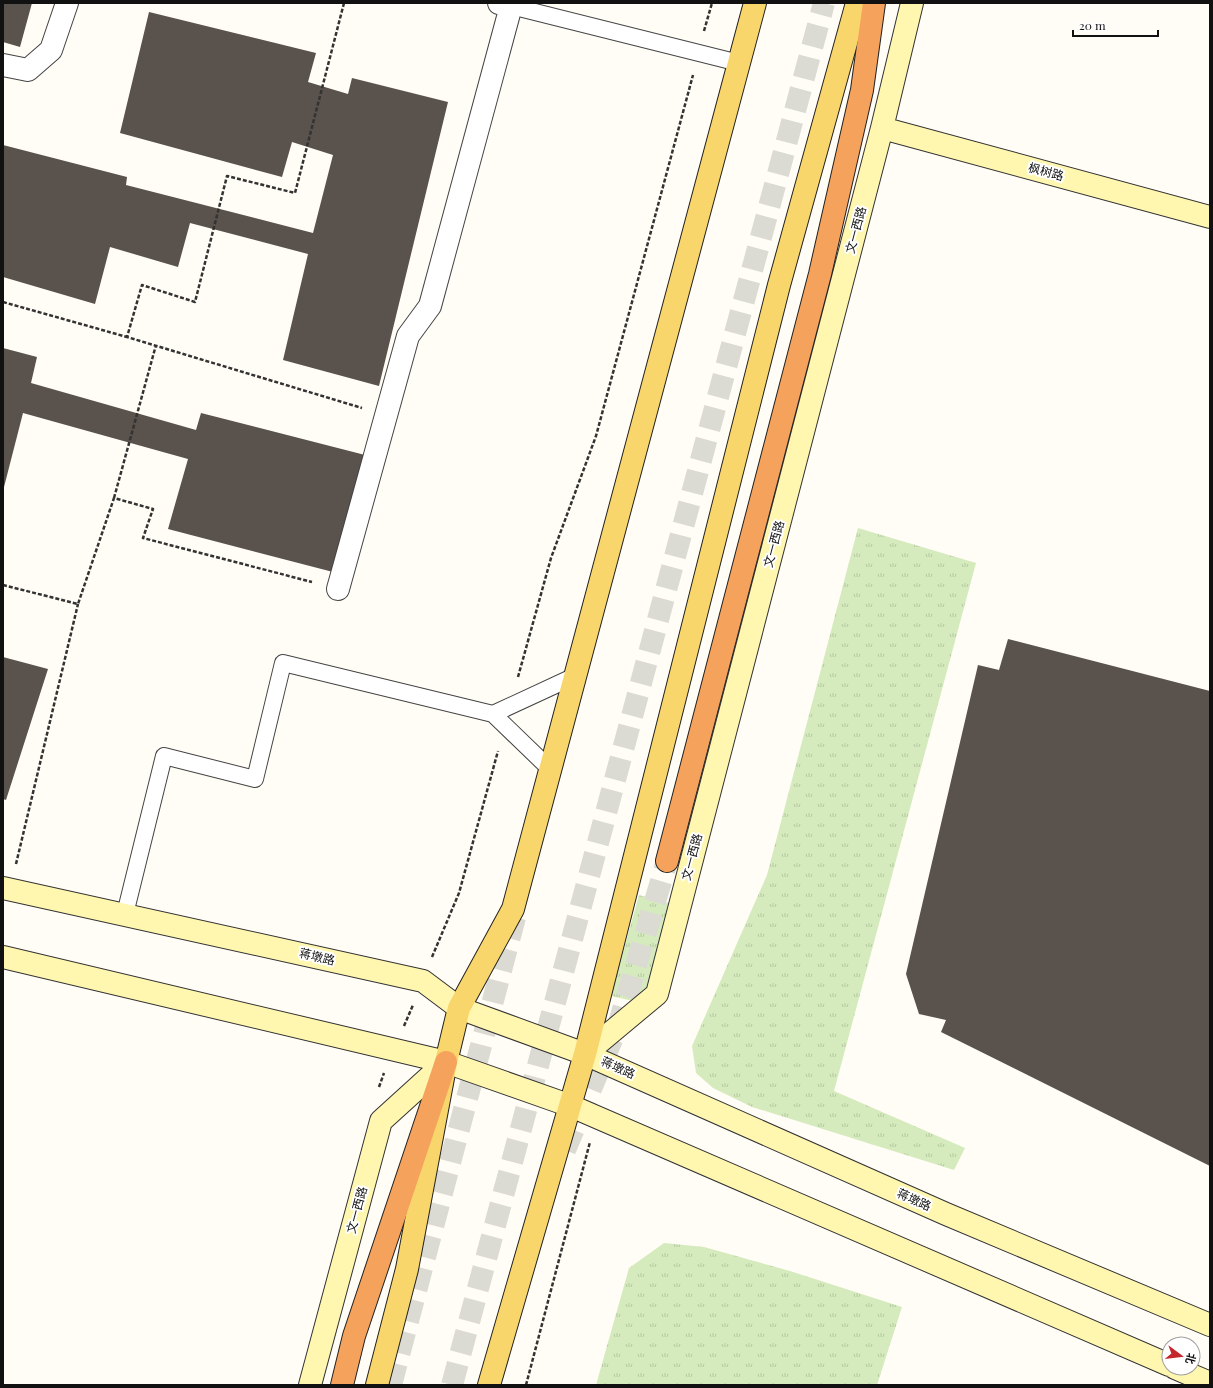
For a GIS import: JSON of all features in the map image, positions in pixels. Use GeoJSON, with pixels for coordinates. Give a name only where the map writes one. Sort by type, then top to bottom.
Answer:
{"type":"FeatureCollection","features":[{"type":"Feature","properties":{"kind":"highway"},"geometry":{"type":"LineString","coordinates":[[666,861],[820,274],[862,90],[874,3]]}},
{"type":"Feature","properties":{"kind":"highway"},"geometry":{"type":"LineString","coordinates":[[342,1385],[354,1336],[446,1062]]}},
{"type":"Feature","properties":{"kind":"main road"},"geometry":{"type":"LineString","coordinates":[[376,1385],[407,1269],[446,1062],[459,1008],[513,909],[755,3]]}},
{"type":"Feature","properties":{"kind":"main road"},"geometry":{"type":"LineString","coordinates":[[489,1385],[585,1054],[779,285],[857,3]]}},
{"type":"Feature","properties":{"kind":"main road","name":"文一西路"},"geometry":{"type":"LineString","coordinates":[[585,1054],[657,994],[882,128],[912,3]]}},
{"type":"Feature","properties":{"kind":"main road","name":"枫树路"},"geometry":{"type":"LineString","coordinates":[[882,128],[1210,217]]}},
{"type":"Feature","properties":{"kind":"main road","name":"蒋墩路"},"geometry":{"type":"LineString","coordinates":[[6,888],[423,981],[459,1008],[585,1054],[946,1214],[1210,1325]]}},
{"type":"Feature","properties":{"kind":"main road"},"geometry":{"type":"LineString","coordinates":[[3,957],[446,1062],[571,1106],[1161,1362]]}},
{"type":"Feature","properties":{"kind":"main road","name":"文一西路"},"geometry":{"type":"LineString","coordinates":[[310,1385],[381,1121],[446,1062]]}},
{"type":"Feature","properties":{"kind":"main road"},"geometry":{"type":"LineString","coordinates":[[1194,1376],[1210,1383]]}},
{"type":"Feature","properties":{"kind":"street"},"geometry":{"type":"LineString","coordinates":[[3,65],[28,70],[51,50],[67,3]]}},
{"type":"Feature","properties":{"kind":"street"},"geometry":{"type":"LineString","coordinates":[[338,589],[408,336],[430,306],[505,4]]}},
{"type":"Feature","properties":{"kind":"lane"},"geometry":{"type":"LineString","coordinates":[[505,4],[739,63]]}},
{"type":"Feature","properties":{"kind":"lane"},"geometry":{"type":"LineString","coordinates":[[125,914],[164,756],[255,779],[283,663],[493,714],[550,769]]}},
{"type":"Feature","properties":{"kind":"lane"},"geometry":{"type":"LineString","coordinates":[[493,714],[575,676]]}},
{"type":"Feature","properties":{"kind":"path"},"geometry":{"type":"LineString","coordinates":[[127,337],[142,285],[195,302],[227,176],[295,193],[344,3]]}},
{"type":"Feature","properties":{"kind":"path"},"geometry":{"type":"LineString","coordinates":[[3,302],[156,345],[386,415]]}},
{"type":"Feature","properties":{"kind":"path"},"geometry":{"type":"LineString","coordinates":[[6,888],[78,604],[114,498],[156,345]]}},
{"type":"Feature","properties":{"kind":"path"},"geometry":{"type":"LineString","coordinates":[[114,498],[153,509],[143,538],[338,589]]}},
{"type":"Feature","properties":{"kind":"path"},"geometry":{"type":"LineString","coordinates":[[3,585],[78,604]]}},
{"type":"Feature","properties":{"kind":"path"},"geometry":{"type":"LineString","coordinates":[[526,1385],[596,1117]]}},
{"type":"Feature","properties":{"kind":"green space"},"geometry":{"type":"Polygon","coordinates":[[[858,528],[976,563],[834,1091],[965,1148],[954,1170],[752,1107],[713,1088],[696,1073],[692,1046],[767,875],[858,528]]]}},
{"type":"Feature","properties":{"kind":"green space"},"geometry":{"type":"Polygon","coordinates":[[[639,895],[684,907],[655,1006],[611,996],[639,895]]]}},
{"type":"Feature","properties":{"kind":"green space"},"geometry":{"type":"Polygon","coordinates":[[[664,1243],[704,1247],[790,1271],[902,1307],[877,1385],[596,1385],[629,1268],[664,1243]]]}},
{"type":"Feature","properties":{"kind":"building"},"geometry":{"type":"Polygon","coordinates":[[[3,3],[32,3],[20,47],[3,42],[3,3]]]}},
{"type":"Feature","properties":{"kind":"building"},"geometry":{"type":"Polygon","coordinates":[[[149,12],[316,53],[308,82],[348,94],[352,78],[448,102],[379,386],[283,360],[308,254],[190,223],[178,267],[110,247],[95,304],[3,277],[3,145],[127,177],[126,185],[313,233],[333,155],[292,142],[282,177],[120,133],[149,12]]]}},
{"type":"Feature","properties":{"kind":"building"},"geometry":{"type":"Polygon","coordinates":[[[3,348],[37,357],[31,383],[196,430],[201,413],[365,455],[333,572],[168,529],[188,459],[23,413],[3,491],[3,348]]]}},
{"type":"Feature","properties":{"kind":"building"},"geometry":{"type":"Polygon","coordinates":[[[1008,639],[1210,691],[1210,1166],[941,1032],[946,1020],[919,1014],[906,974],[978,665],[999,670],[1008,639]]]}},
{"type":"Feature","properties":{"kind":"building"},"geometry":{"type":"Polygon","coordinates":[[[3,657],[48,669],[6,800],[3,799],[3,657]]]}},
{"type":"Feature","properties":{"kind":"tunnel"},"geometry":{"type":"LineString","coordinates":[[452,1385],[824,3]]}},
{"type":"Feature","properties":{"kind":"tunnel"},"geometry":{"type":"LineString","coordinates":[[565,1150],[619,1023],[667,861]]}},
{"type":"Feature","properties":{"kind":"tunnel"},"geometry":{"type":"LineString","coordinates":[[391,1385],[517,910]]}}]}
